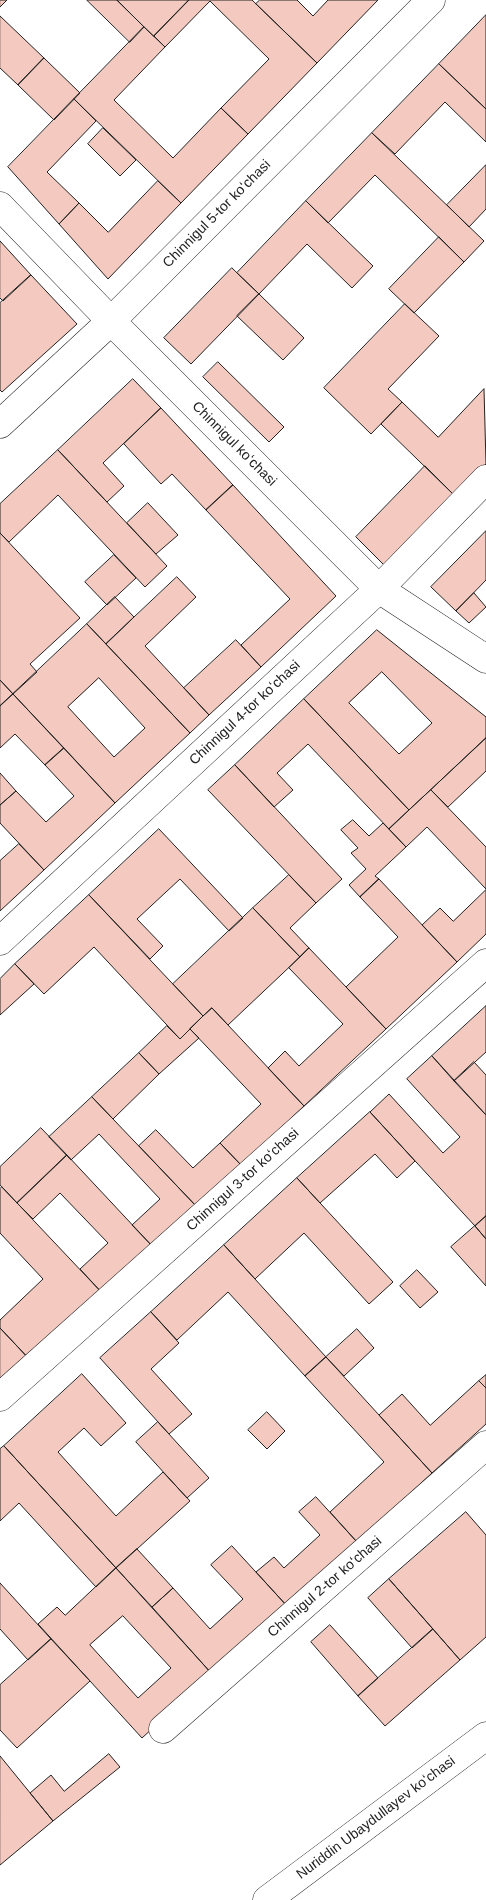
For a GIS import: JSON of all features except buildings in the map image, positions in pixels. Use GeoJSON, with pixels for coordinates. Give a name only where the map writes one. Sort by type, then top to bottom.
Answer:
{"type":"FeatureCollection","features":[{"type":"Feature","properties":{"kind":"street","name":"Chinnigul 5-tor koʻchasi"},"geometry":{"type":"LineString","coordinates":[[0,424],[111,321],[431,0]]}},
{"type":"Feature","properties":{"kind":"street","name":"Chinnigul koʻchasi"},"geometry":{"type":"LineString","coordinates":[[0,206],[111,321],[379,589],[486,658]]}},
{"type":"Feature","properties":{"kind":"street","name":"Chinnigul 4-tor koʻchasi"},"geometry":{"type":"LineString","coordinates":[[0,941],[379,589],[486,480]]}},
{"type":"Feature","properties":{"kind":"street","name":"Chinnigul 3-tor koʻchasi"},"geometry":{"type":"LineString","coordinates":[[0,1397],[486,963]]}},
{"type":"Feature","properties":{"kind":"street","name":"Chinnigul 2-tor koʻchasi"},"geometry":{"type":"LineString","coordinates":[[163,1729],[486,1445]]}},
{"type":"Feature","properties":{"kind":"street","name":"Nuriddin Ubaydullayev koʻchasi"},"geometry":{"type":"LineString","coordinates":[[267,1900],[486,1736]]}}]}
